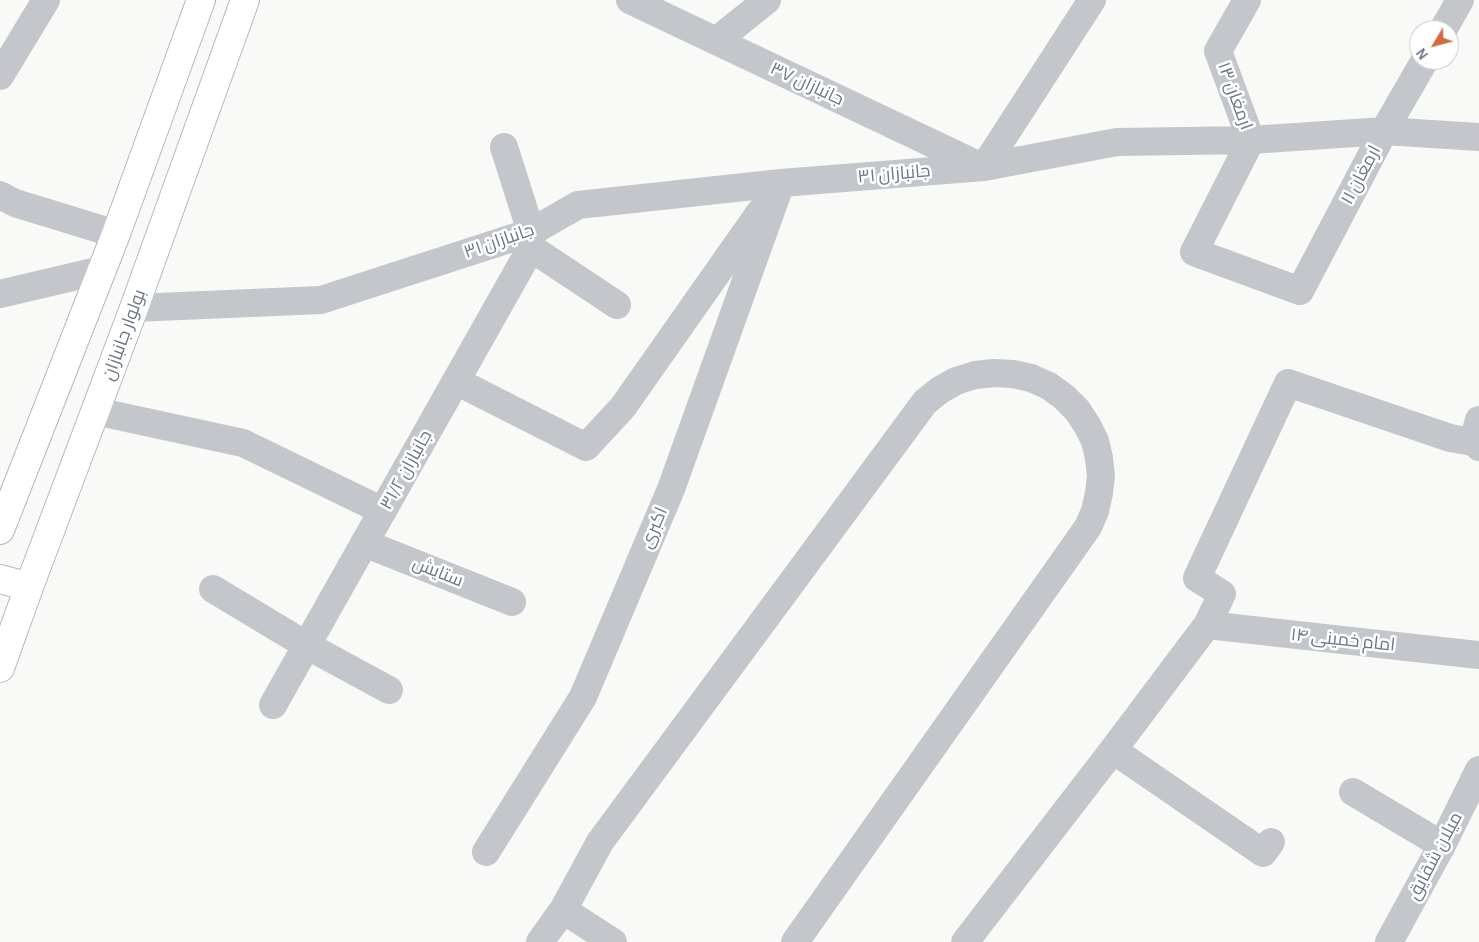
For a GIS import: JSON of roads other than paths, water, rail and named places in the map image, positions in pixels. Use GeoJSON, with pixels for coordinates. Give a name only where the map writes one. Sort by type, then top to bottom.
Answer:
{"type":"FeatureCollection","features":[{"type":"Feature","properties":{"kind":"main road"},"geometry":{"type":"LineString","coordinates":[[0,530],[116,234],[201,0]]}},
{"type":"Feature","properties":{"kind":"main road","name":"بولوار جانبازان"},"geometry":{"type":"LineString","coordinates":[[0,668],[134,308],[245,0]]}},
{"type":"Feature","properties":{"kind":"main road"},"geometry":{"type":"LineString","coordinates":[[0,579],[29,588]]}},
{"type":"Feature","properties":{"kind":"street"},"geometry":{"type":"LineString","coordinates":[[0,76],[46,0]]}},
{"type":"Feature","properties":{"kind":"street","name":"جانبازان ۳۷"},"geometry":{"type":"LineString","coordinates":[[630,0],[673,9],[716,41],[984,167]]}},
{"type":"Feature","properties":{"kind":"street"},"geometry":{"type":"LineString","coordinates":[[716,41],[767,0]]}},
{"type":"Feature","properties":{"kind":"street"},"geometry":{"type":"LineString","coordinates":[[984,167],[1092,0]]}},
{"type":"Feature","properties":{"kind":"street","name":"ارمغان ۱۳"},"geometry":{"type":"LineString","coordinates":[[1247,0],[1218,51],[1251,140]]}},
{"type":"Feature","properties":{"kind":"street"},"geometry":{"type":"LineString","coordinates":[[1449,20],[1460,0]]}},
{"type":"Feature","properties":{"kind":"street","name":"ارمغان ۱۱"},"geometry":{"type":"LineString","coordinates":[[1251,140],[1194,252],[1300,291],[1384,131],[1419,70]]}},
{"type":"Feature","properties":{"kind":"street","name":"جانبازان ۳۱"},"geometry":{"type":"LineString","coordinates":[[134,308],[320,300],[531,240],[578,205],[780,183],[984,167],[1117,142],[1251,140],[1384,131],[1479,137]]}},
{"type":"Feature","properties":{"kind":"street"},"geometry":{"type":"LineString","coordinates":[[504,147],[531,240],[617,305]]}},
{"type":"Feature","properties":{"kind":"street"},"geometry":{"type":"LineString","coordinates":[[456,381],[586,447],[623,407],[780,183]]}},
{"type":"Feature","properties":{"kind":"street","name":"اکبری"},"geometry":{"type":"LineString","coordinates":[[486,852],[583,697],[671,489],[780,183]]}},
{"type":"Feature","properties":{"kind":"street"},"geometry":{"type":"LineString","coordinates":[[0,195],[15,203],[116,234]]}},
{"type":"Feature","properties":{"kind":"street","name":"جانبازان ۳۱/۲"},"geometry":{"type":"LineString","coordinates":[[273,705],[456,381],[531,240]]}},
{"type":"Feature","properties":{"kind":"street"},"geometry":{"type":"LineString","coordinates":[[0,294],[102,270]]}},
{"type":"Feature","properties":{"kind":"street"},"geometry":{"type":"LineString","coordinates":[[540,942],[563,910],[600,842],[925,402],[940,390],[956,381],[975,375],[1013,374],[1031,378],[1049,386],[1064,397],[1088,425],[1097,450],[1101,476],[1100,494],[1095,511],[1088,527],[795,942]]}},
{"type":"Feature","properties":{"kind":"street"},"geometry":{"type":"LineString","coordinates":[[965,942],[1207,625],[1222,594],[1197,578],[1288,383],[1450,438],[1477,436]]}},
{"type":"Feature","properties":{"kind":"street"},"geometry":{"type":"LineString","coordinates":[[95,411],[243,443],[383,511]]}},
{"type":"Feature","properties":{"kind":"street","name":"ستایش"},"geometry":{"type":"LineString","coordinates":[[364,543],[512,602]]}},
{"type":"Feature","properties":{"kind":"street"},"geometry":{"type":"LineString","coordinates":[[213,589],[306,646],[389,690]]}},
{"type":"Feature","properties":{"kind":"street","name":"امام خمینی ۱۴"},"geometry":{"type":"LineString","coordinates":[[1207,625],[1479,655]]}},
{"type":"Feature","properties":{"kind":"street"},"geometry":{"type":"LineString","coordinates":[[1113,750],[1263,852],[1271,842]]}},
{"type":"Feature","properties":{"kind":"street","name":"میلان شقایق"},"geometry":{"type":"LineString","coordinates":[[1389,942],[1442,845],[1479,770]]}},
{"type":"Feature","properties":{"kind":"street"},"geometry":{"type":"LineString","coordinates":[[1353,792],[1442,845]]}},
{"type":"Feature","properties":{"kind":"street"},"geometry":{"type":"LineString","coordinates":[[563,910],[613,942]]}}]}
